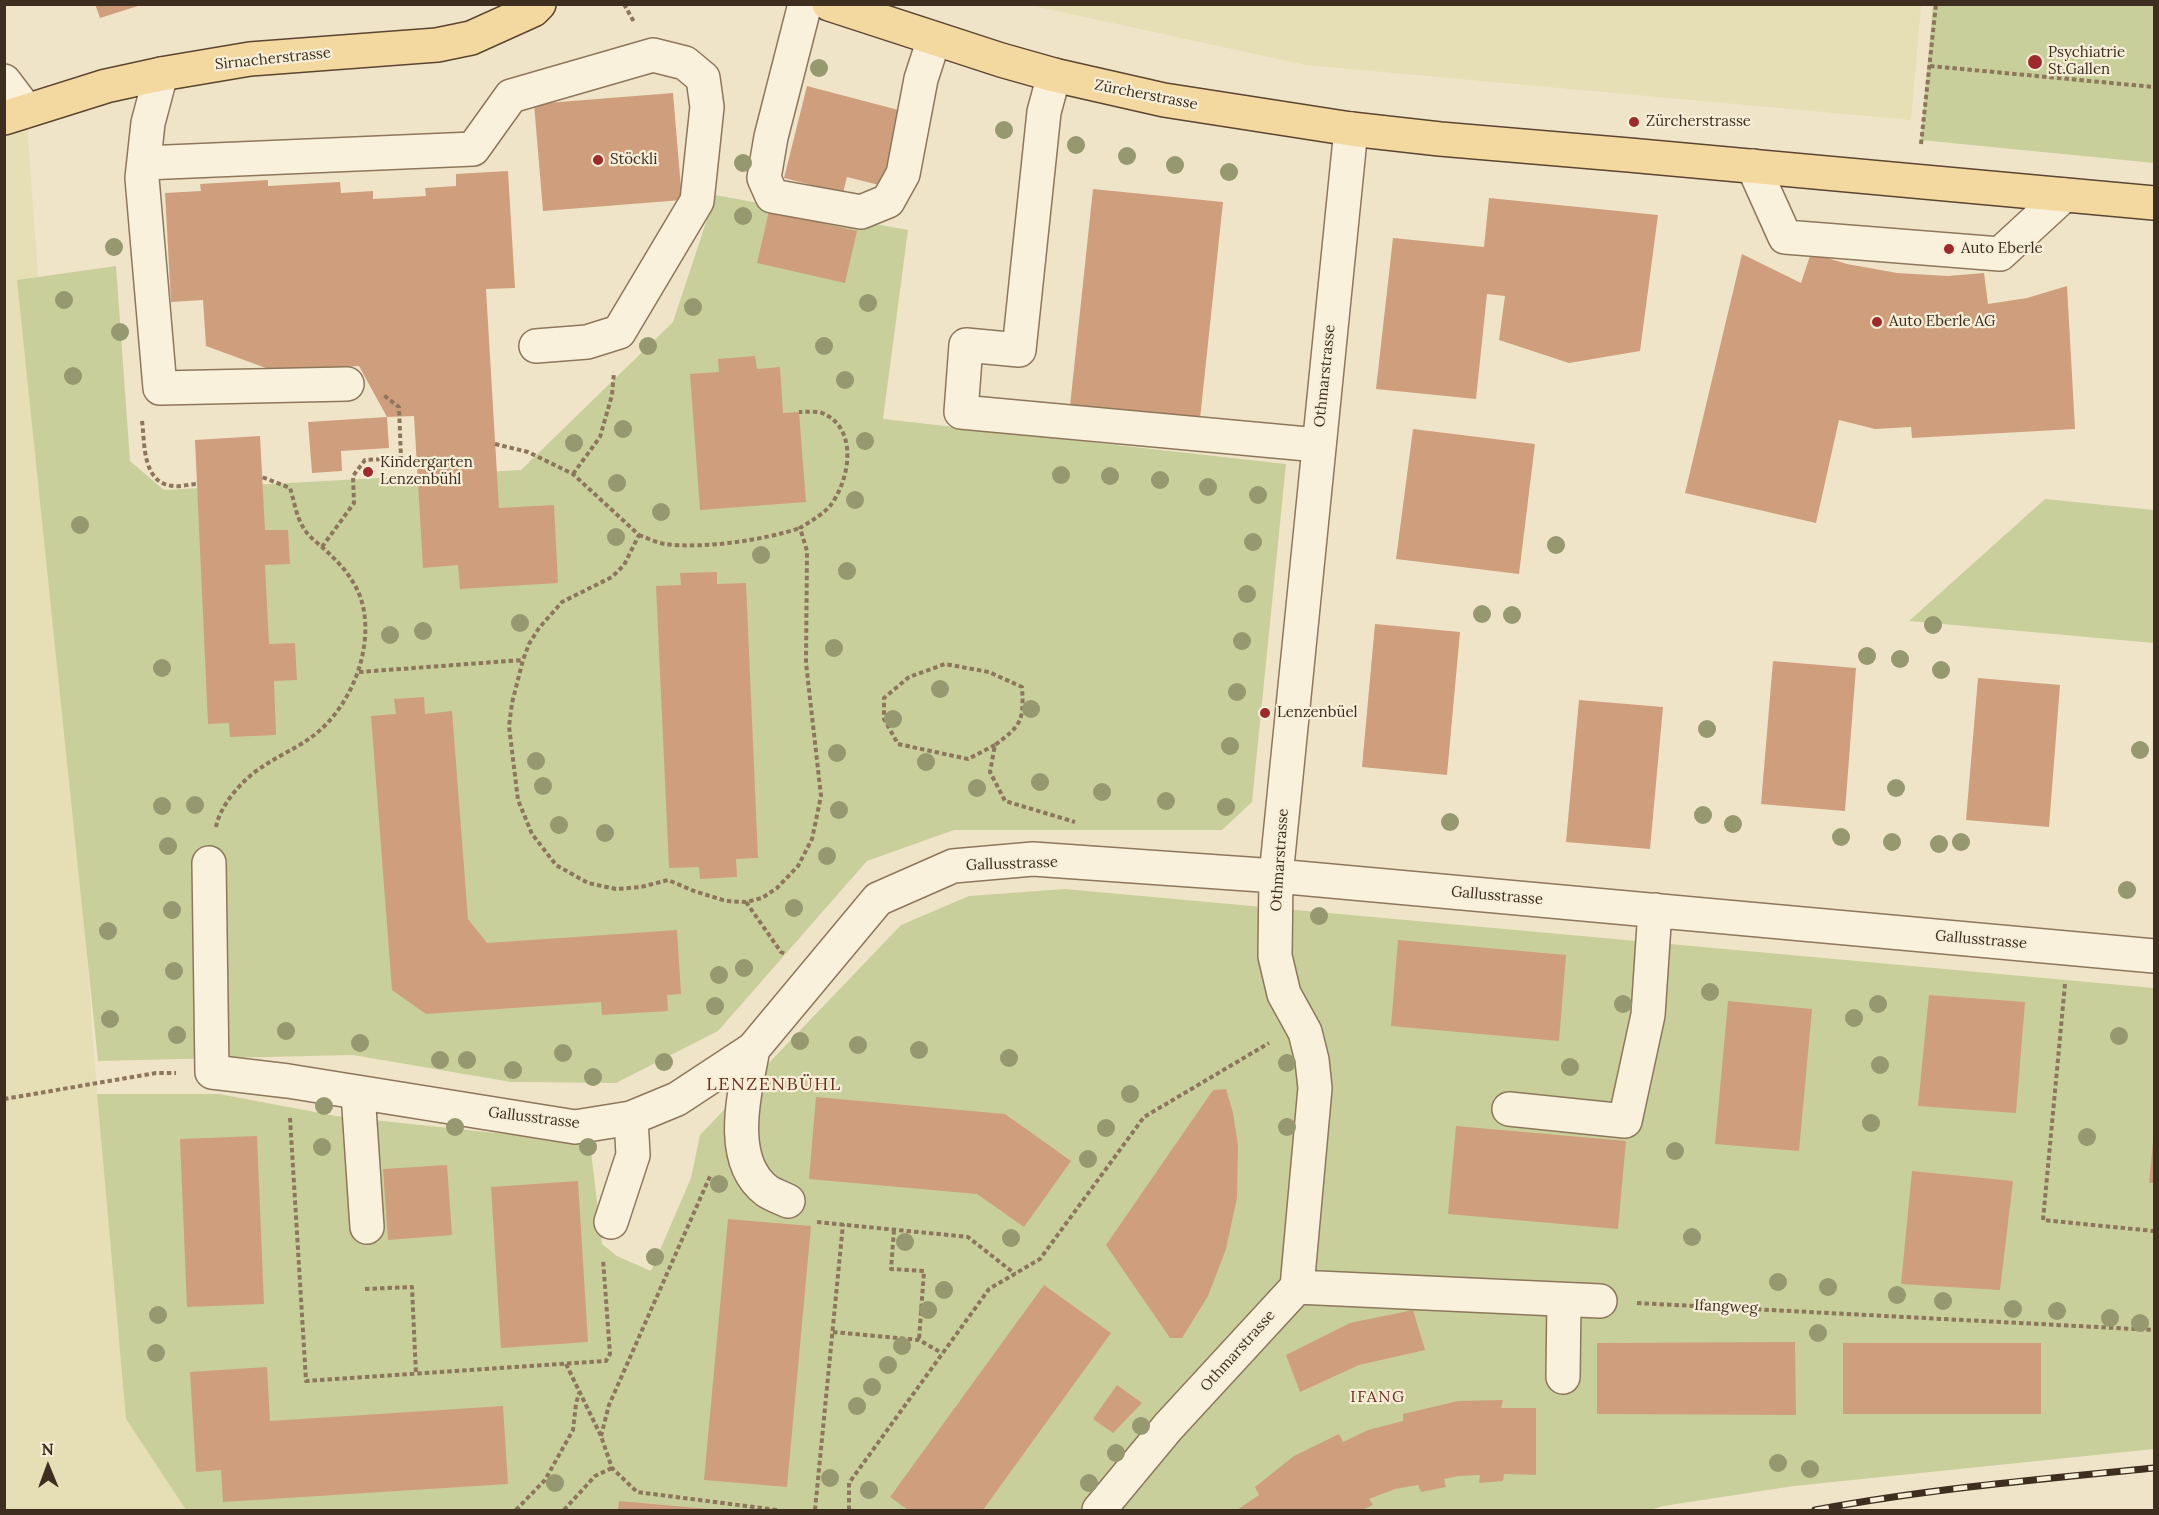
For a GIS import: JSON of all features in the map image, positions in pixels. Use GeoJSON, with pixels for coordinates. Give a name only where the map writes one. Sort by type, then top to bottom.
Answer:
{"type":"FeatureCollection","features":[{"type":"Feature","properties":{"kind":"main road","name":"Sirnacherstrasse"},"geometry":{"type":"LineString","coordinates":[[15,114],[106,86],[161,74],[270,57],[437,45],[471,38],[532,10],[539,4]]}},
{"type":"Feature","properties":{"kind":"main road","name":"Zürcherstrasse"},"geometry":{"type":"LineString","coordinates":[[829,4],[1053,75],[1164,100],[1350,129],[2154,203]]}},
{"type":"Feature","properties":{"kind":"street"},"geometry":{"type":"LineString","coordinates":[[804,4],[771,137],[764,178],[772,196],[861,212],[888,201],[903,174],[921,79],[934,39]]}},
{"type":"Feature","properties":{"kind":"street"},"geometry":{"type":"LineString","coordinates":[[144,163],[472,149],[511,96],[653,55],[685,63],[702,78],[707,107],[697,201],[619,332],[587,342],[536,346]]}},
{"type":"Feature","properties":{"kind":"street"},"geometry":{"type":"LineString","coordinates":[[161,74],[148,123],[141,178],[160,388],[347,384]]}},
{"type":"Feature","properties":{"kind":"street"},"geometry":{"type":"LineString","coordinates":[[1053,75],[1044,112],[1019,350],[966,345],[961,412],[1318,445]]}},
{"type":"Feature","properties":{"kind":"street"},"geometry":{"type":"LineString","coordinates":[[4,81],[15,114]]}},
{"type":"Feature","properties":{"kind":"street","name":"Othmarstrasse"},"geometry":{"type":"LineString","coordinates":[[1099,1510],[1168,1427],[1297,1287],[1315,1088],[1312,1060],[1305,1032],[1284,994],[1275,956],[1276,876],[1350,129]]}},
{"type":"Feature","properties":{"kind":"street"},"geometry":{"type":"LineString","coordinates":[[1753,166],[1785,237],[2000,254],[2064,195]]}},
{"type":"Feature","properties":{"kind":"street","name":"Gallusstrasse"},"geometry":{"type":"LineString","coordinates":[[212,1072],[288,1081],[575,1127],[631,1118],[677,1099],[753,1049],[878,899],[953,866],[1033,859],[1276,876],[2154,956]]}},
{"type":"Feature","properties":{"kind":"street"},"geometry":{"type":"LineString","coordinates":[[208,864],[212,1072]]}},
{"type":"Feature","properties":{"kind":"street"},"geometry":{"type":"LineString","coordinates":[[1509,1109],[1625,1121],[1648,1015],[1655,910]]}},
{"type":"Feature","properties":{"kind":"street"},"geometry":{"type":"LineString","coordinates":[[753,1049],[741,1111],[741,1145],[754,1177],[768,1191],[788,1201]]}},
{"type":"Feature","properties":{"kind":"street"},"geometry":{"type":"LineString","coordinates":[[358,1093],[367,1227]]}},
{"type":"Feature","properties":{"kind":"street"},"geometry":{"type":"LineString","coordinates":[[610,1222],[633,1155],[631,1118]]}},
{"type":"Feature","properties":{"kind":"street"},"geometry":{"type":"LineString","coordinates":[[1297,1287],[1600,1301]]}},
{"type":"Feature","properties":{"kind":"street"},"geometry":{"type":"LineString","coordinates":[[1563,1377],[1564,1300]]}},
{"type":"Feature","properties":{"kind":"path"},"geometry":{"type":"LineString","coordinates":[[1921,140],[1936,4]]}},
{"type":"Feature","properties":{"kind":"path"},"geometry":{"type":"LineString","coordinates":[[1930,66],[2154,87]]}},
{"type":"Feature","properties":{"kind":"path"},"geometry":{"type":"LineString","coordinates":[[573,474],[600,437],[612,395],[619,332]]}},
{"type":"Feature","properties":{"kind":"path"},"geometry":{"type":"LineString","coordinates":[[322,547],[354,503],[353,476],[365,460],[400,458],[399,407],[377,390],[347,384]]}},
{"type":"Feature","properties":{"kind":"path"},"geometry":{"type":"LineString","coordinates":[[160,388],[141,410],[147,464],[159,481],[173,486],[197,483]]}},
{"type":"Feature","properties":{"kind":"path"},"geometry":{"type":"LineString","coordinates":[[495,444],[528,452],[573,474],[639,535],[664,544],[702,545],[774,537],[800,528],[822,514],[832,503],[840,489],[846,469],[848,449],[845,433],[833,419],[820,412],[799,412]]}},
{"type":"Feature","properties":{"kind":"path"},"geometry":{"type":"LineString","coordinates":[[208,864],[218,818],[229,798],[260,768],[314,736],[338,710],[359,672],[365,641],[366,621],[362,603],[344,568],[302,526],[290,488],[262,477]]}},
{"type":"Feature","properties":{"kind":"path"},"geometry":{"type":"LineString","coordinates":[[639,535],[624,565],[612,577],[562,602],[539,628],[529,644],[512,703],[509,726],[518,800],[532,834],[556,865],[588,883],[616,889],[641,887],[668,880],[726,901],[746,902],[762,898],[777,888],[798,866],[812,839],[821,796],[806,663],[807,550],[800,528]]}},
{"type":"Feature","properties":{"kind":"path"},"geometry":{"type":"LineString","coordinates":[[359,672],[523,660]]}},
{"type":"Feature","properties":{"kind":"path"},"geometry":{"type":"LineString","coordinates":[[995,745],[968,759],[898,744],[884,719],[884,698],[909,677],[945,664],[989,672],[1022,687],[1024,710],[1015,730],[995,745],[990,772],[1005,801],[1090,827],[1090,862]]}},
{"type":"Feature","properties":{"kind":"path"},"geometry":{"type":"LineString","coordinates":[[746,902],[781,952],[819,969]]}},
{"type":"Feature","properties":{"kind":"path"},"geometry":{"type":"LineString","coordinates":[[2068,948],[2043,1220],[2154,1231]]}},
{"type":"Feature","properties":{"kind":"path"},"geometry":{"type":"LineString","coordinates":[[849,1510],[849,1484],[989,1289],[1040,1259],[1143,1117],[1268,1044],[1284,994]]}},
{"type":"Feature","properties":{"kind":"path"},"geometry":{"type":"LineString","coordinates":[[4,1099],[156,1073],[212,1072]]}},
{"type":"Feature","properties":{"kind":"path"},"geometry":{"type":"LineString","coordinates":[[288,1081],[306,1381],[606,1361],[610,1354],[602,1244],[610,1222]]}},
{"type":"Feature","properties":{"kind":"path"},"geometry":{"type":"LineString","coordinates":[[601,1436],[609,1405],[712,1169]]}},
{"type":"Feature","properties":{"kind":"path"},"geometry":{"type":"LineString","coordinates":[[815,1222],[968,1237],[1015,1274]]}},
{"type":"Feature","properties":{"kind":"path"},"geometry":{"type":"LineString","coordinates":[[815,1510],[843,1224]]}},
{"type":"Feature","properties":{"kind":"path"},"geometry":{"type":"LineString","coordinates":[[894,1230],[891,1269],[924,1271],[919,1340]]}},
{"type":"Feature","properties":{"kind":"path"},"geometry":{"type":"LineString","coordinates":[[365,1289],[412,1287],[416,1375]]}},
{"type":"Feature","properties":{"kind":"path","name":"Ifangweg"},"geometry":{"type":"LineString","coordinates":[[1600,1301],[2154,1329]]}},
{"type":"Feature","properties":{"kind":"path"},"geometry":{"type":"LineString","coordinates":[[832,1332],[919,1340],[942,1353]]}},
{"type":"Feature","properties":{"kind":"path"},"geometry":{"type":"LineString","coordinates":[[566,1364],[601,1436],[612,1468],[637,1492],[777,1510]]}},
{"type":"Feature","properties":{"kind":"path"},"geometry":{"type":"LineString","coordinates":[[516,1510],[545,1480],[573,1430],[579,1392]]}},
{"type":"Feature","properties":{"kind":"path"},"geometry":{"type":"LineString","coordinates":[[564,1510],[595,1476],[612,1468]]}},
{"type":"Feature","properties":{"kind":"shaded area"},"geometry":{"type":"Polygon","coordinates":[[[1921,4],[1911,120],[1306,65],[1029,5],[1921,4]]]}},
{"type":"Feature","properties":{"kind":"shaded area"},"geometry":{"type":"Polygon","coordinates":[[[26,110],[97,1094],[126,1419],[186,1510],[5,1510],[4,118],[26,110]]]}},
{"type":"Feature","properties":{"kind":"green space","name":"Psychiatrie St.Gallen"},"geometry":{"type":"Polygon","coordinates":[[[1933,5],[2154,5],[2154,163],[1921,140],[1933,5]]]}},
{"type":"Feature","properties":{"kind":"green space"},"geometry":{"type":"Polygon","coordinates":[[[715,195],[908,230],[883,419],[1286,464],[1252,802],[1222,830],[954,830],[867,861],[718,1031],[616,1083],[511,1082],[353,1055],[98,1061],[17,280],[116,266],[130,461],[164,490],[521,470],[673,322],[715,195]]]}},
{"type":"Feature","properties":{"kind":"green space"},"geometry":{"type":"Polygon","coordinates":[[[2045,499],[2154,510],[2154,643],[1909,621],[2045,499]]]}},
{"type":"Feature","properties":{"kind":"green space"},"geometry":{"type":"Polygon","coordinates":[[[1065,889],[2154,988],[2154,1449],[1794,1486],[1663,1506],[1650,1510],[186,1510],[126,1419],[97,1094],[219,1094],[336,1116],[590,1143],[602,1244],[617,1256],[651,1271],[691,1178],[700,1135],[901,925],[969,896],[1065,889]]]}},
{"type":"Feature","properties":{"kind":"building"},"geometry":{"type":"Polygon","coordinates":[[[95,4],[141,4],[141,5],[100,18],[95,4]]]}},
{"type":"Feature","properties":{"kind":"building"},"geometry":{"type":"Polygon","coordinates":[[[807,86],[906,112],[887,187],[847,177],[843,193],[784,178],[807,86]]]}},
{"type":"Feature","properties":{"kind":"building"},"geometry":{"type":"Polygon","coordinates":[[[673,93],[682,200],[543,211],[534,104],[673,93]]]}},
{"type":"Feature","properties":{"kind":"building"},"geometry":{"type":"Polygon","coordinates":[[[508,171],[515,288],[486,289],[499,508],[554,505],[558,583],[460,589],[458,565],[423,568],[414,416],[387,417],[359,366],[274,371],[206,346],[203,300],[171,302],[165,193],[201,191],[200,184],[268,180],[268,186],[340,182],[341,193],[373,191],[373,199],[426,196],[425,188],[456,186],[456,174],[508,171]]]}},
{"type":"Feature","properties":{"kind":"building"},"geometry":{"type":"Polygon","coordinates":[[[1093,189],[1223,202],[1200,419],[1070,406],[1093,189]]]}},
{"type":"Feature","properties":{"kind":"building"},"geometry":{"type":"Polygon","coordinates":[[[1489,198],[1658,215],[1640,351],[1569,363],[1499,340],[1505,296],[1487,294],[1476,399],[1376,389],[1393,238],[1484,247],[1489,198]]]}},
{"type":"Feature","properties":{"kind":"building"},"geometry":{"type":"Polygon","coordinates":[[[769,211],[857,231],[845,283],[757,263],[769,211]]]}},
{"type":"Feature","properties":{"kind":"building"},"geometry":{"type":"Polygon","coordinates":[[[1811,253],[1847,264],[1897,273],[1948,276],[1984,273],[1988,304],[2027,298],[2067,286],[2075,429],[1912,438],[1911,427],[1875,429],[1839,420],[1816,523],[1685,493],[1742,254],[1801,283],[1811,253]]]}},
{"type":"Feature","properties":{"kind":"building"},"geometry":{"type":"Polygon","coordinates":[[[755,356],[757,369],[780,367],[783,413],[799,412],[806,502],[700,510],[690,374],[719,372],[718,359],[755,356]]]}},
{"type":"Feature","properties":{"kind":"building"},"geometry":{"type":"Polygon","coordinates":[[[387,417],[389,448],[341,451],[342,471],[312,473],[308,422],[387,417]]]}},
{"type":"Feature","properties":{"kind":"building"},"geometry":{"type":"Polygon","coordinates":[[[1413,429],[1535,444],[1519,574],[1396,559],[1413,429]]]}},
{"type":"Feature","properties":{"kind":"building"},"geometry":{"type":"Polygon","coordinates":[[[260,436],[265,530],[288,530],[290,564],[265,565],[269,644],[295,643],[297,680],[274,681],[276,735],[230,737],[229,723],[208,724],[195,440],[260,436]]]}},
{"type":"Feature","properties":{"kind":"building"},"geometry":{"type":"Polygon","coordinates":[[[717,572],[717,584],[746,583],[758,858],[736,859],[737,877],[700,879],[699,867],[669,868],[656,586],[681,585],[680,573],[717,572]]]}},
{"type":"Feature","properties":{"kind":"building"},"geometry":{"type":"Polygon","coordinates":[[[1375,624],[1460,632],[1447,775],[1362,767],[1375,624]]]}},
{"type":"Feature","properties":{"kind":"building"},"geometry":{"type":"Polygon","coordinates":[[[1773,661],[1856,668],[1845,811],[1761,804],[1773,661]]]}},
{"type":"Feature","properties":{"kind":"building"},"geometry":{"type":"Polygon","coordinates":[[[1978,678],[2060,685],[2049,827],[1966,820],[1978,678]]]}},
{"type":"Feature","properties":{"kind":"building"},"geometry":{"type":"Polygon","coordinates":[[[424,697],[425,714],[452,711],[468,919],[487,943],[677,930],[681,994],[667,995],[668,1011],[602,1015],[601,1002],[426,1014],[392,990],[371,716],[396,714],[394,699],[424,697]]]}},
{"type":"Feature","properties":{"kind":"building"},"geometry":{"type":"Polygon","coordinates":[[[1579,700],[1663,707],[1650,849],[1566,842],[1579,700]]]}},
{"type":"Feature","properties":{"kind":"building"},"geometry":{"type":"Polygon","coordinates":[[[1398,940],[1566,955],[1559,1041],[1391,1026],[1398,940]]]}},
{"type":"Feature","properties":{"kind":"building"},"geometry":{"type":"Polygon","coordinates":[[[1929,995],[2025,1002],[2016,1113],[1918,1106],[1929,995]]]}},
{"type":"Feature","properties":{"kind":"building"},"geometry":{"type":"Polygon","coordinates":[[[1728,1001],[1812,1009],[1799,1151],[1715,1144],[1728,1001]]]}},
{"type":"Feature","properties":{"kind":"building"},"geometry":{"type":"Polygon","coordinates":[[[1226,1089],[1233,1113],[1238,1145],[1237,1198],[1226,1249],[1208,1296],[1182,1338],[1170,1338],[1106,1245],[1213,1090],[1226,1089]]]}},
{"type":"Feature","properties":{"kind":"building"},"geometry":{"type":"Polygon","coordinates":[[[816,1097],[1005,1114],[1071,1161],[1024,1227],[977,1194],[809,1179],[816,1097]]]}},
{"type":"Feature","properties":{"kind":"building"},"geometry":{"type":"Polygon","coordinates":[[[1456,1126],[1626,1141],[1618,1229],[1448,1214],[1456,1126]]]}},
{"type":"Feature","properties":{"kind":"building"},"geometry":{"type":"Polygon","coordinates":[[[257,1136],[264,1304],[187,1307],[180,1139],[257,1136]]]}},
{"type":"Feature","properties":{"kind":"building"},"geometry":{"type":"Polygon","coordinates":[[[2153,1142],[2154,1183],[2149,1183],[2153,1142]]]}},
{"type":"Feature","properties":{"kind":"building"},"geometry":{"type":"Polygon","coordinates":[[[447,1165],[452,1235],[388,1240],[383,1169],[447,1165]]]}},
{"type":"Feature","properties":{"kind":"building"},"geometry":{"type":"Polygon","coordinates":[[[1912,1171],[2013,1181],[2000,1290],[1901,1284],[1912,1171]]]}},
{"type":"Feature","properties":{"kind":"building"},"geometry":{"type":"Polygon","coordinates":[[[578,1181],[588,1342],[501,1348],[491,1187],[578,1181]]]}},
{"type":"Feature","properties":{"kind":"building"},"geometry":{"type":"Polygon","coordinates":[[[728,1219],[811,1226],[787,1487],[704,1480],[728,1219]]]}},
{"type":"Feature","properties":{"kind":"building"},"geometry":{"type":"Polygon","coordinates":[[[1044,1285],[1111,1333],[983,1510],[908,1510],[890,1497],[1044,1285]]]}},
{"type":"Feature","properties":{"kind":"building"},"geometry":{"type":"Polygon","coordinates":[[[1413,1310],[1425,1350],[1359,1365],[1300,1392],[1286,1355],[1350,1323],[1413,1310]]]}},
{"type":"Feature","properties":{"kind":"building"},"geometry":{"type":"Polygon","coordinates":[[[1795,1342],[1796,1415],[1597,1414],[1597,1343],[1795,1342]]]}},
{"type":"Feature","properties":{"kind":"building"},"geometry":{"type":"Polygon","coordinates":[[[1843,1343],[2041,1343],[2041,1414],[1843,1414],[1843,1343]]]}},
{"type":"Feature","properties":{"kind":"building"},"geometry":{"type":"Polygon","coordinates":[[[267,1367],[270,1421],[503,1406],[508,1484],[223,1502],[221,1470],[196,1472],[190,1372],[267,1367]]]}},
{"type":"Feature","properties":{"kind":"building"},"geometry":{"type":"Polygon","coordinates":[[[1117,1385],[1142,1403],[1113,1433],[1093,1419],[1117,1385]]]}},
{"type":"Feature","properties":{"kind":"building"},"geometry":{"type":"Polygon","coordinates":[[[1503,1400],[1501,1408],[1536,1408],[1536,1475],[1504,1474],[1503,1481],[1479,1483],[1480,1475],[1458,1476],[1444,1479],[1446,1487],[1421,1492],[1418,1485],[1395,1489],[1369,1499],[1373,1505],[1362,1510],[1237,1510],[1259,1495],[1255,1487],[1294,1456],[1339,1434],[1343,1442],[1368,1430],[1403,1421],[1403,1414],[1458,1401],[1503,1400]]]}},
{"type":"Feature","properties":{"kind":"building"},"geometry":{"type":"Polygon","coordinates":[[[619,1501],[709,1509],[709,1510],[618,1510],[619,1501]]]}},
{"type":"Feature","properties":{"kind":"railway"},"geometry":{"type":"LineString","coordinates":[[1815,1510],[1942,1490],[2154,1468]]}},
{"type":"Feature","properties":{"kind":"place","name":"Psychiatrie St.Gallen"},"geometry":{"type":"Point","coordinates":[2035,62]}},
{"type":"Feature","properties":{"kind":"place","name":"Zürcherstrasse"},"geometry":{"type":"Point","coordinates":[1634,122]}},
{"type":"Feature","properties":{"kind":"place","name":"Stöckli"},"geometry":{"type":"Point","coordinates":[598,160]}},
{"type":"Feature","properties":{"kind":"place","name":"Auto Eberle"},"geometry":{"type":"Point","coordinates":[1949,249]}},
{"type":"Feature","properties":{"kind":"place","name":"Auto Eberle AG"},"geometry":{"type":"Point","coordinates":[1877,322]}},
{"type":"Feature","properties":{"kind":"place","name":"Kindergarten Lenzenbühl"},"geometry":{"type":"Point","coordinates":[368,472]}},
{"type":"Feature","properties":{"kind":"place","name":"Lenzenbüel"},"geometry":{"type":"Point","coordinates":[1265,713]}},
{"type":"Feature","properties":{"kind":"district","name":"LENZENBÜHL"},"geometry":{"type":"Point","coordinates":[774,1085]}},
{"type":"Feature","properties":{"kind":"district","name":"IFANG"},"geometry":{"type":"Point","coordinates":[1378,1397]}}]}
